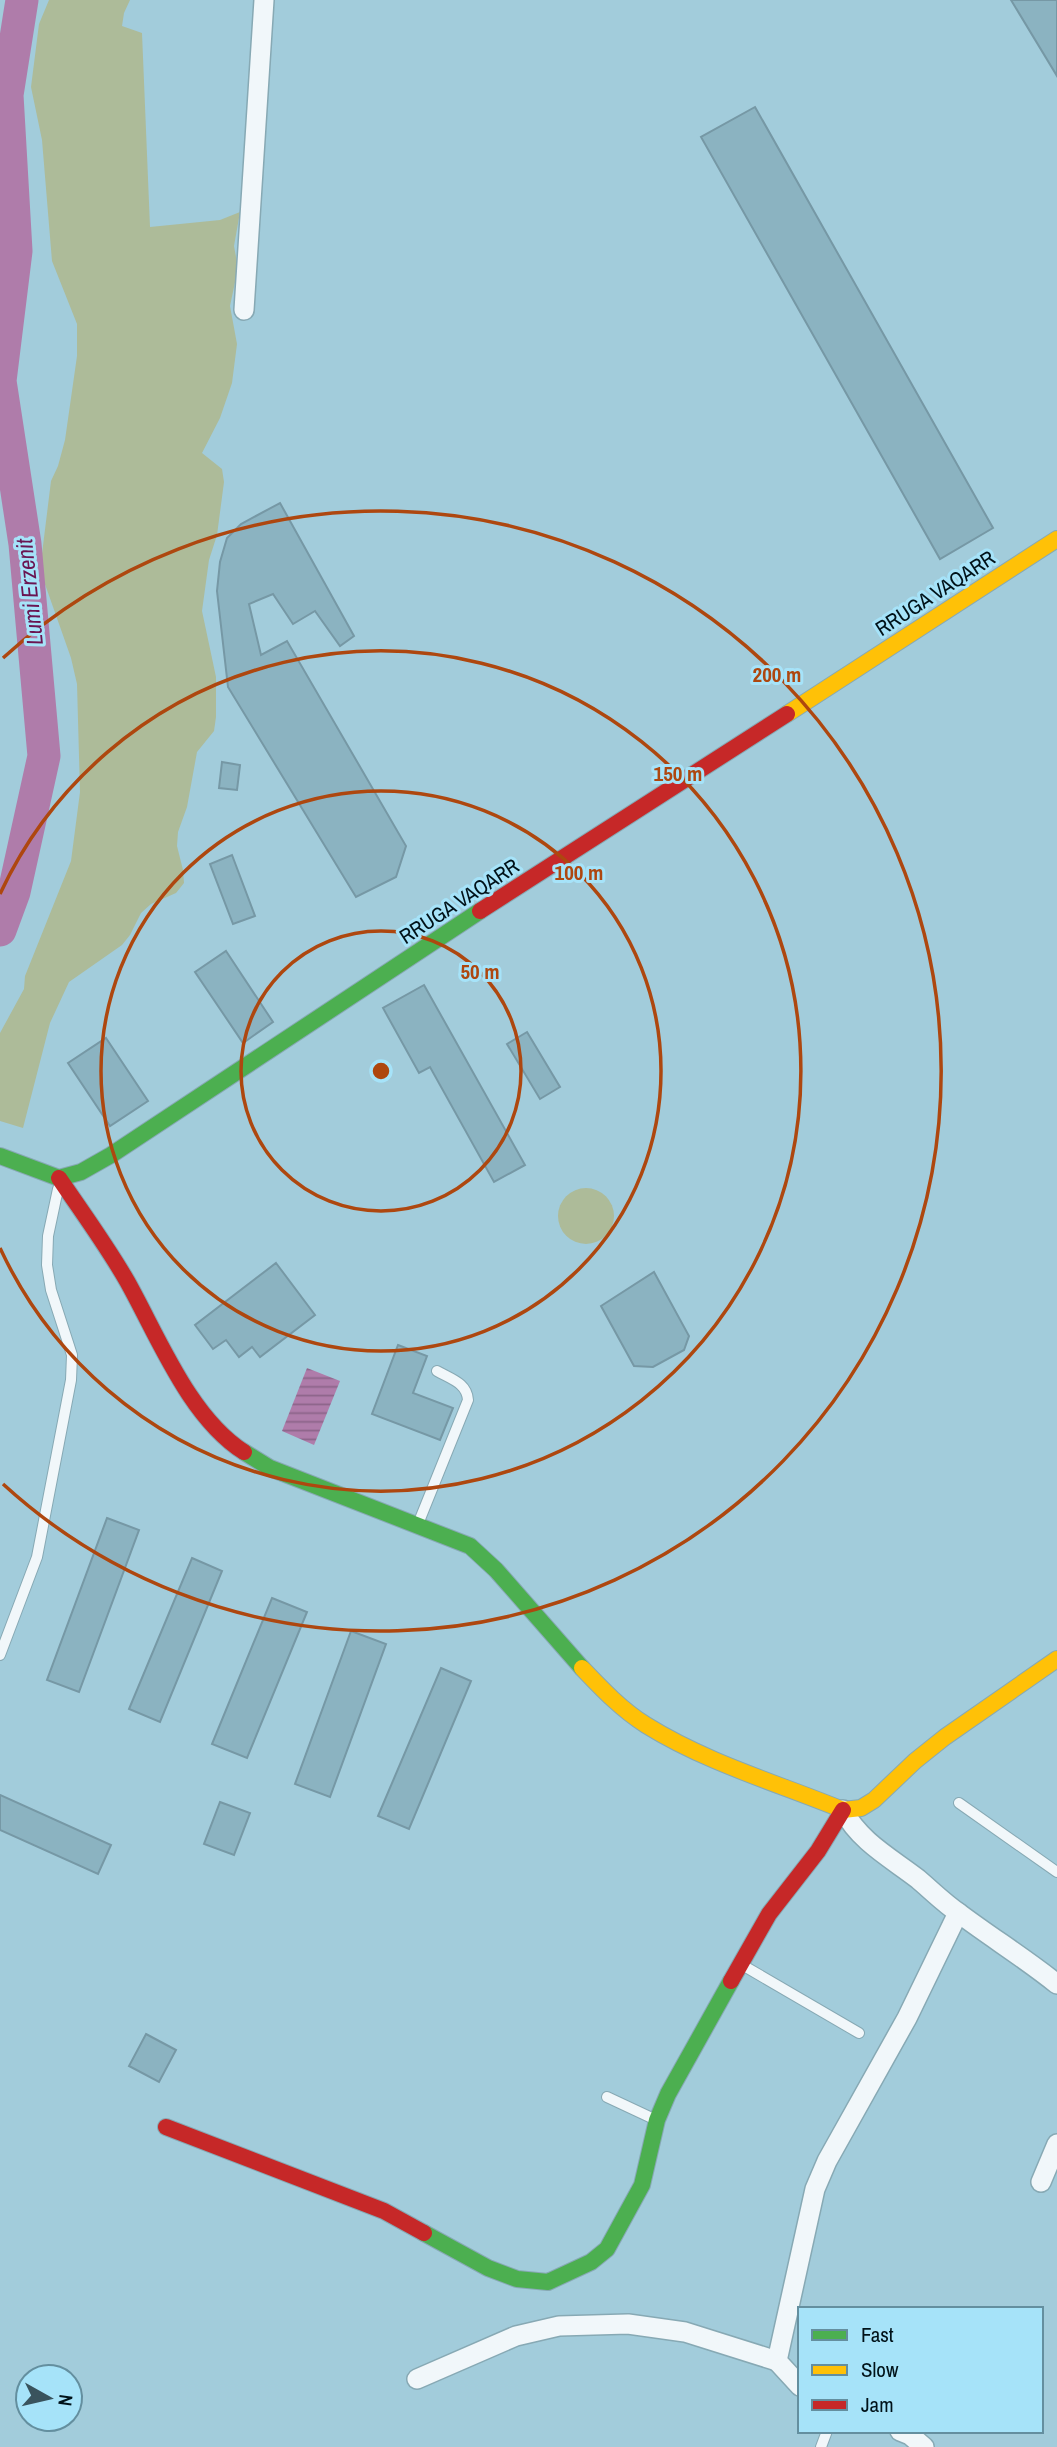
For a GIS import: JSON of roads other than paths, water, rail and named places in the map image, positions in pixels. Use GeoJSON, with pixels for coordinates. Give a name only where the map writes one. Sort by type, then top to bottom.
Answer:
{"type":"FeatureCollection","features":[{"type":"Feature","properties":{"kind":"street"},"geometry":{"type":"LineString","coordinates":[[244,310],[264,0]]}},
{"type":"Feature","properties":{"kind":"street","name":"RRUGA VAQARR"},"geometry":{"type":"LineString","coordinates":[[59,1178],[81,1172],[111,1155],[480,911],[1057,539]]}},
{"type":"Feature","properties":{"kind":"street"},"geometry":{"type":"LineString","coordinates":[[0,1156],[59,1178],[125,1278],[194,1401],[235,1446],[270,1468],[470,1546],[491,1563],[592,1679],[622,1708],[651,1728],[696,1751],[843,1810],[861,1808],[874,1800],[945,1737],[1057,1659]]}},
{"type":"Feature","properties":{"kind":"street"},"geometry":{"type":"LineString","coordinates":[[843,1810],[850,1824],[864,1838],[958,1913],[1057,1984]]}},
{"type":"Feature","properties":{"kind":"street"},"geometry":{"type":"LineString","coordinates":[[166,2127],[384,2211],[488,2268],[517,2279],[548,2282],[591,2262],[607,2249],[642,2185],[657,2120],[685,2063],[769,1913],[835,1828],[843,1810]]}},
{"type":"Feature","properties":{"kind":"street"},"geometry":{"type":"LineString","coordinates":[[777,2361],[815,2189],[827,2161],[894,2042],[958,1913]]}},
{"type":"Feature","properties":{"kind":"street"},"geometry":{"type":"LineString","coordinates":[[1041,2182],[1057,2144]]}},
{"type":"Feature","properties":{"kind":"street"},"geometry":{"type":"LineString","coordinates":[[417,2379],[516,2336],[559,2326],[628,2324],[685,2332],[777,2361],[798,2384]]}},
{"type":"Feature","properties":{"kind":"street"},"geometry":{"type":"LineString","coordinates":[[905,2433],[924,2447]]}},
{"type":"Feature","properties":{"kind":"lane"},"geometry":{"type":"LineString","coordinates":[[0,1655],[37,1557],[71,1380],[72,1354],[51,1290],[47,1265],[48,1236],[59,1178]]}},
{"type":"Feature","properties":{"kind":"lane"},"geometry":{"type":"LineString","coordinates":[[417,1525],[468,1401],[467,1391],[462,1384],[437,1371]]}},
{"type":"Feature","properties":{"kind":"lane"},"geometry":{"type":"LineString","coordinates":[[959,1803],[1057,1872]]}},
{"type":"Feature","properties":{"kind":"lane"},"geometry":{"type":"LineString","coordinates":[[741,1964],[859,2033]]}},
{"type":"Feature","properties":{"kind":"lane"},"geometry":{"type":"LineString","coordinates":[[607,2096],[657,2120]]}},
{"type":"Feature","properties":{"kind":"waterway","name":"Lumi Erzenit"},"geometry":{"type":"LineString","coordinates":[[0,930],[14,892],[44,756],[25,544],[0,381],[16,251],[7,95],[22,0]]}}]}
